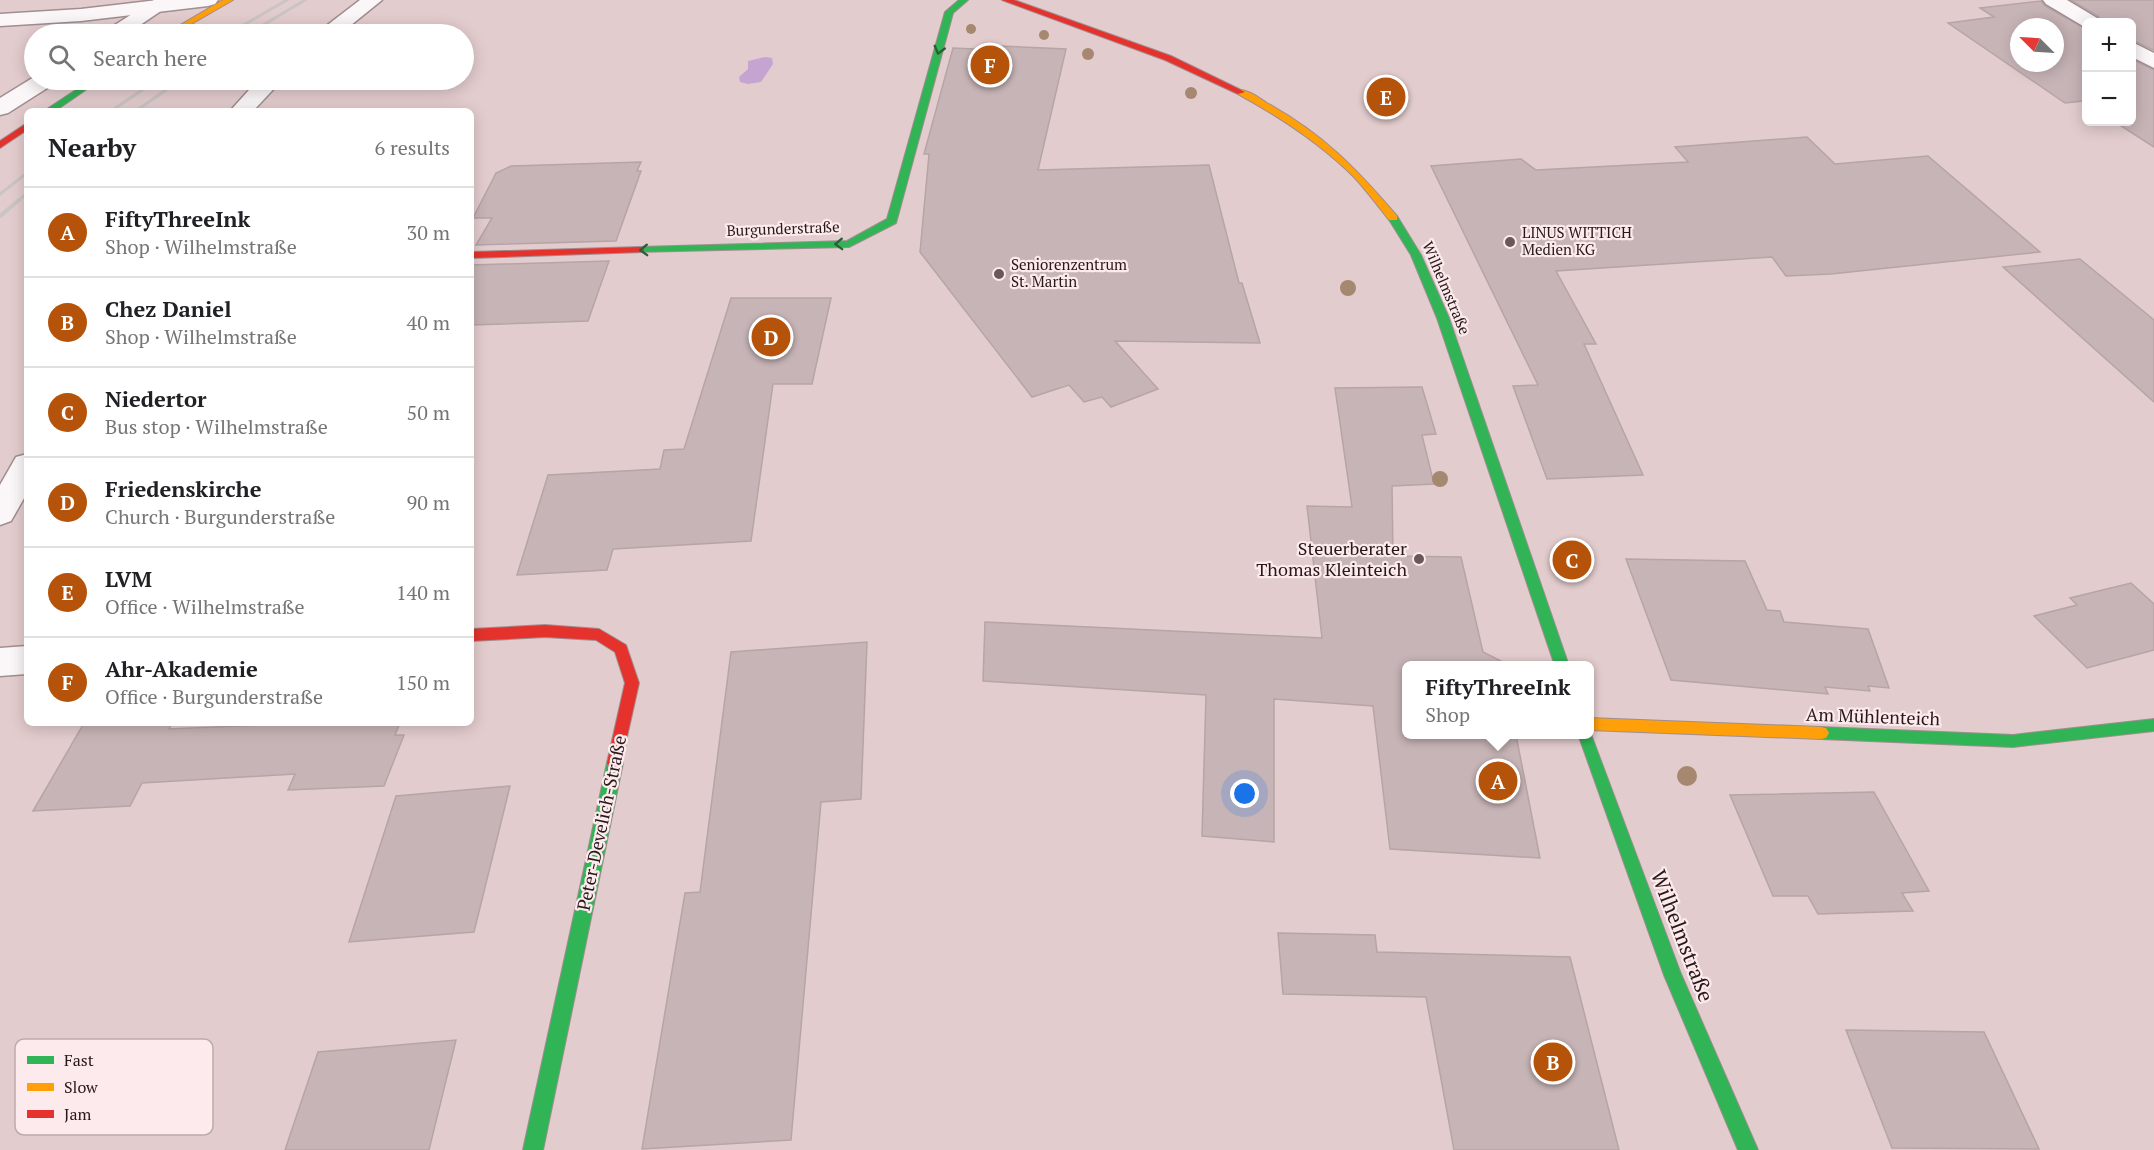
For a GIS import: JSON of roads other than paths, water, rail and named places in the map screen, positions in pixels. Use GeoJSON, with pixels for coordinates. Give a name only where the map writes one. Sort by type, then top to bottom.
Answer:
{"type":"FeatureCollection","features":[{"type":"Feature","properties":{"kind":"street"},"geometry":{"type":"LineString","coordinates":[[187,24],[229,0]]}},
{"type":"Feature","properties":{"kind":"street"},"geometry":{"type":"LineString","coordinates":[[341,24],[372,0]]}},
{"type":"Feature","properties":{"kind":"street","name":"Burgunderstraße"},"geometry":{"type":"LineString","coordinates":[[474,255],[849,244],[892,221],[949,12],[964,0]]}},
{"type":"Feature","properties":{"kind":"street","name":"Wilhelmstraße"},"geometry":{"type":"LineString","coordinates":[[1006,0],[1186,64],[1240,90],[1302,127],[1366,182],[1396,221],[1414,250],[1436,299],[1560,661]]}},
{"type":"Feature","properties":{"kind":"street"},"geometry":{"type":"LineString","coordinates":[[2053,0],[2083,18]]}},
{"type":"Feature","properties":{"kind":"street"},"geometry":{"type":"LineString","coordinates":[[0,20],[81,15],[163,3],[200,1]]}},
{"type":"Feature","properties":{"kind":"street"},"geometry":{"type":"LineString","coordinates":[[130,24],[163,3]]}},
{"type":"Feature","properties":{"kind":"street"},"geometry":{"type":"LineString","coordinates":[[46,24],[81,15]]}},
{"type":"Feature","properties":{"kind":"street"},"geometry":{"type":"LineString","coordinates":[[0,36],[24,30]]}},
{"type":"Feature","properties":{"kind":"street"},"geometry":{"type":"LineString","coordinates":[[2136,51],[2154,62]]}},
{"type":"Feature","properties":{"kind":"street"},"geometry":{"type":"LineString","coordinates":[[0,108],[28,90]]}},
{"type":"Feature","properties":{"kind":"street"},"geometry":{"type":"LineString","coordinates":[[53,108],[81,90]]}},
{"type":"Feature","properties":{"kind":"street"},"geometry":{"type":"LineString","coordinates":[[243,108],[258,90]]}},
{"type":"Feature","properties":{"kind":"street"},"geometry":{"type":"LineString","coordinates":[[0,145],[24,128]]}},
{"type":"Feature","properties":{"kind":"street"},"geometry":{"type":"LineString","coordinates":[[0,513],[24,470]]}},
{"type":"Feature","properties":{"kind":"street","name":"Peter-Develich-Straße"},"geometry":{"type":"LineString","coordinates":[[474,635],[545,631],[598,635],[621,649],[632,683],[532,1150]]}},
{"type":"Feature","properties":{"kind":"street"},"geometry":{"type":"LineString","coordinates":[[0,662],[24,660]]}},
{"type":"Feature","properties":{"kind":"street","name":"Am Mühlenteich"},"geometry":{"type":"LineString","coordinates":[[1594,724],[2013,741],[2154,725]]}},
{"type":"Feature","properties":{"kind":"street","name":"Wilhelmstraße"},"geometry":{"type":"LineString","coordinates":[[1586,739],[1673,975],[1748,1150]]}},
{"type":"Feature","properties":{"kind":"railway"},"geometry":{"type":"LineString","coordinates":[[245,24],[287,0]]}},
{"type":"Feature","properties":{"kind":"railway"},"geometry":{"type":"LineString","coordinates":[[265,24],[305,0]]}},
{"type":"Feature","properties":{"kind":"railway"},"geometry":{"type":"LineString","coordinates":[[115,108],[142,90]]}},
{"type":"Feature","properties":{"kind":"railway"},"geometry":{"type":"LineString","coordinates":[[140,108],[166,90]]}},
{"type":"Feature","properties":{"kind":"railway"},"geometry":{"type":"LineString","coordinates":[[0,194],[24,175]]}},
{"type":"Feature","properties":{"kind":"railway"},"geometry":{"type":"LineString","coordinates":[[17,202],[24,196]]}},
{"type":"Feature","properties":{"kind":"railway"},"geometry":{"type":"LineString","coordinates":[[0,216],[19,200]]}},
{"type":"Feature","properties":{"kind":"place","name":"Ahr-Akademie"},"geometry":{"type":"Point","coordinates":[990,65]}},
{"type":"Feature","properties":{"kind":"place","name":"LVM"},"geometry":{"type":"Point","coordinates":[1386,97]}},
{"type":"Feature","properties":{"kind":"place","name":"LINUS WITTICH Medien KG"},"geometry":{"type":"Point","coordinates":[1510,242]}},
{"type":"Feature","properties":{"kind":"place","name":"Seniorenzentrum St. Martin"},"geometry":{"type":"Point","coordinates":[999,274]}},
{"type":"Feature","properties":{"kind":"place","name":"Friedenskirche"},"geometry":{"type":"Point","coordinates":[771,337]}},
{"type":"Feature","properties":{"kind":"place","name":"Steuerberater Thomas Kleinteich"},"geometry":{"type":"Point","coordinates":[1419,559]}},
{"type":"Feature","properties":{"kind":"place","name":"Niedertor"},"geometry":{"type":"Point","coordinates":[1572,560]}},
{"type":"Feature","properties":{"kind":"place","name":"FiftyThreeInk"},"geometry":{"type":"Point","coordinates":[1498,781]}},
{"type":"Feature","properties":{"kind":"place","name":"Chez Daniel"},"geometry":{"type":"Point","coordinates":[1553,1062]}}]}
